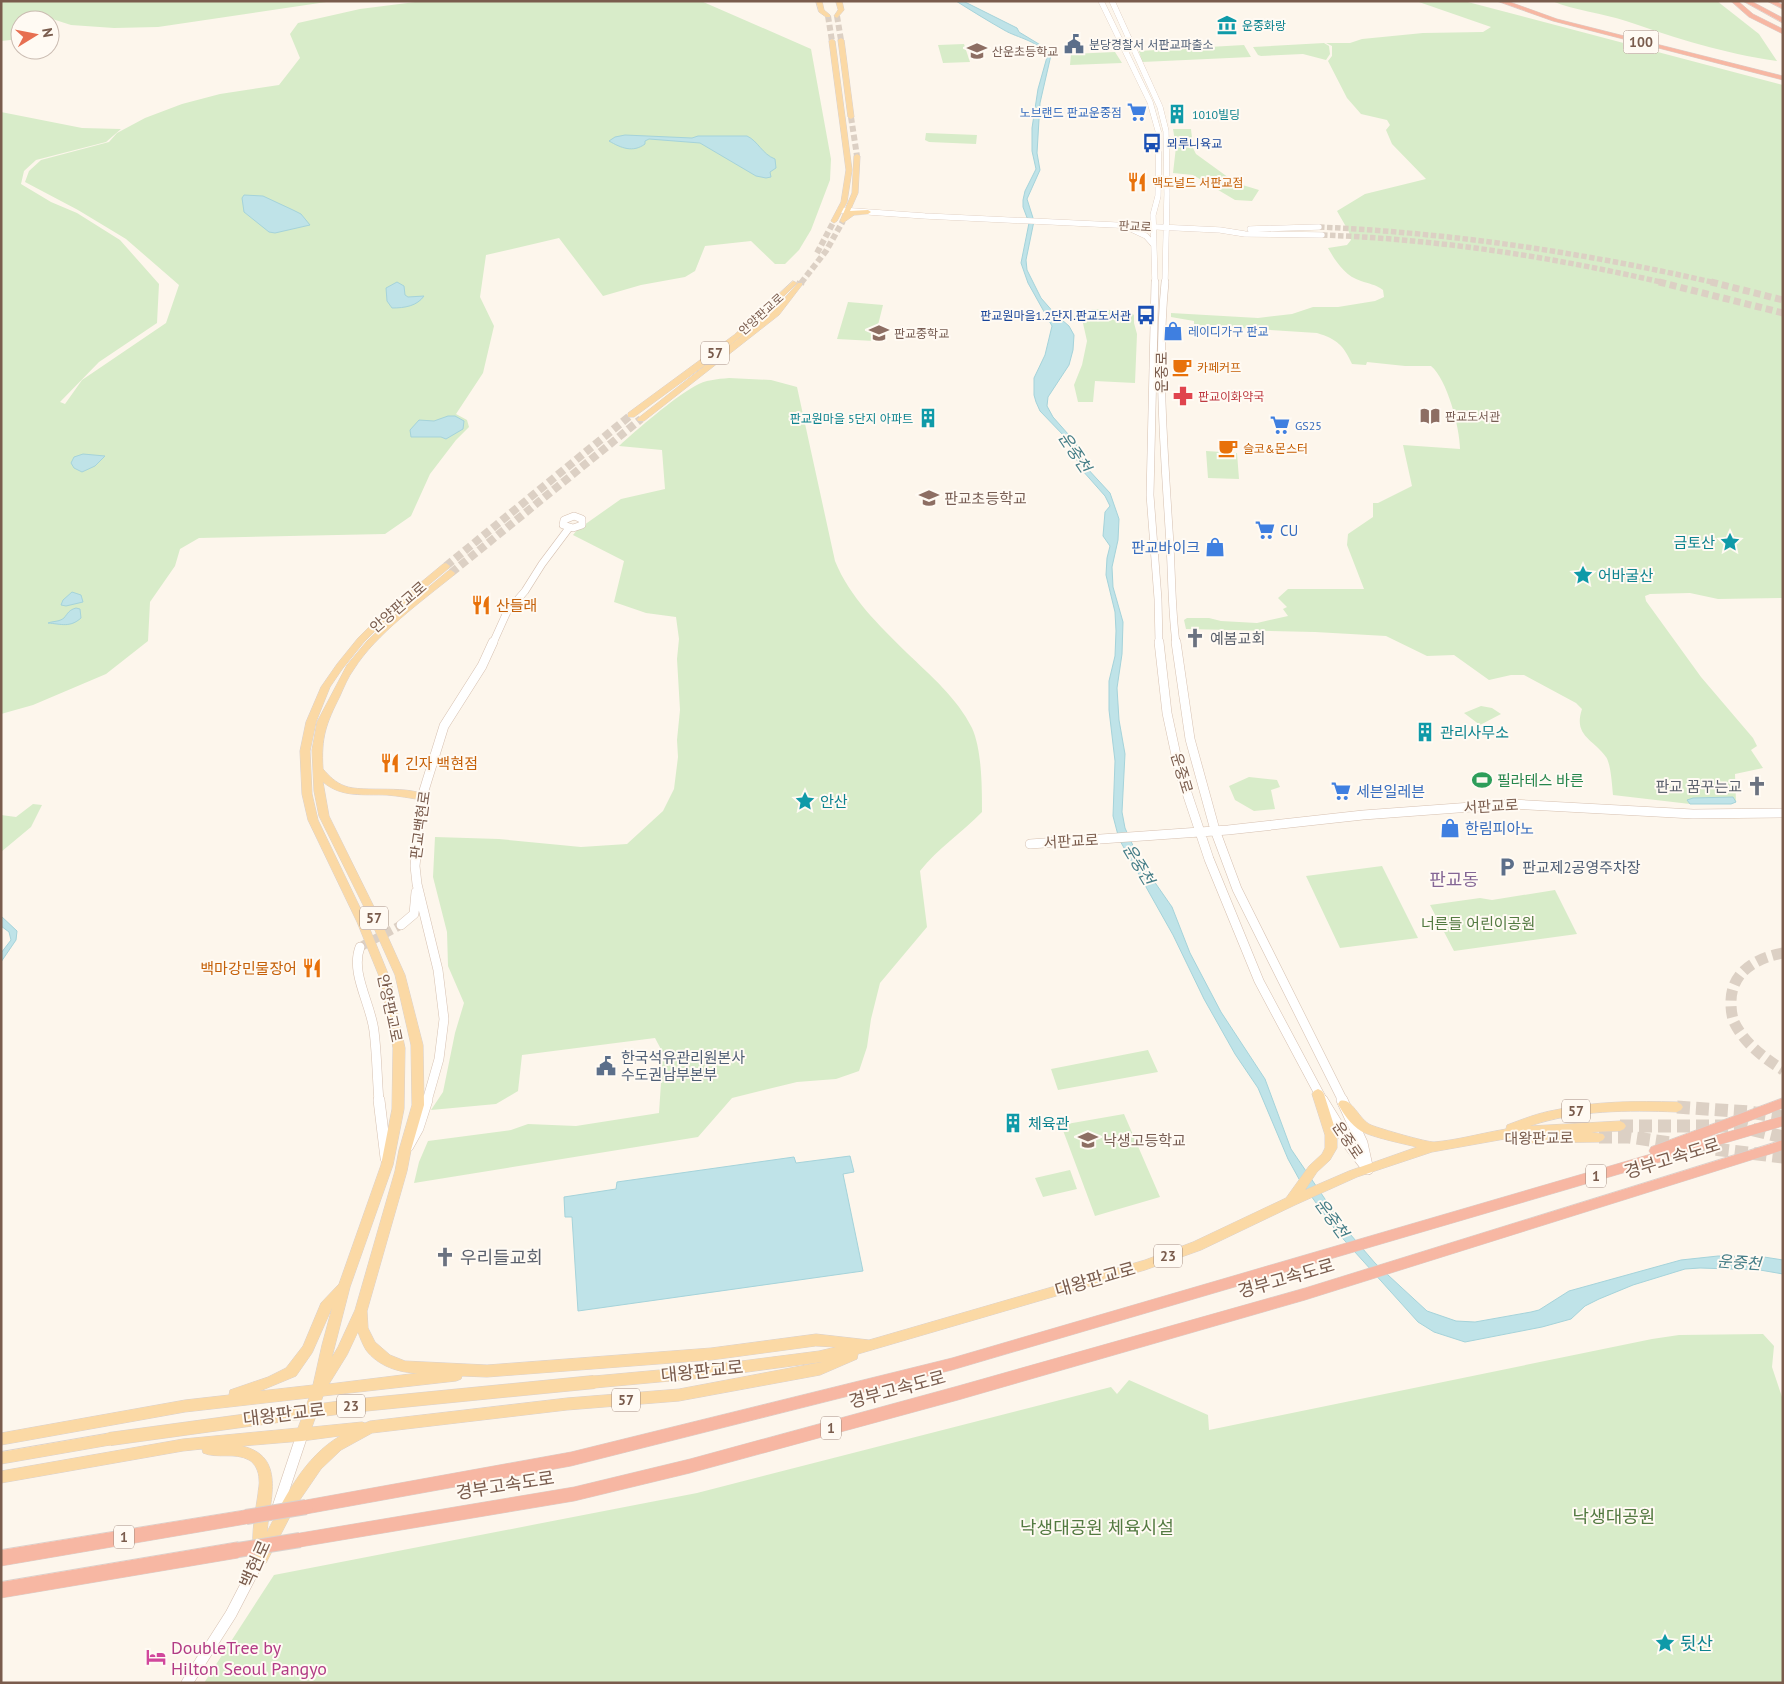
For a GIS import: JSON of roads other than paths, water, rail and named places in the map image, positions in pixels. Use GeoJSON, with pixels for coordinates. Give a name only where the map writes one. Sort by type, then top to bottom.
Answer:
{"type":"FeatureCollection","features":[{"type":"Feature","properties":{"kind":"highway","name":"100"},"geometry":{"type":"LineString","coordinates":[[1500,1],[1555,20],[1783,78]]}},
{"type":"Feature","properties":{"kind":"highway","name":"100"},"geometry":{"type":"LineString","coordinates":[[1518,1],[1563,17],[1783,73]]}},
{"type":"Feature","properties":{"kind":"highway"},"geometry":{"type":"LineString","coordinates":[[1734,1],[1740,8],[1783,32]]}},
{"type":"Feature","properties":{"kind":"highway"},"geometry":{"type":"LineString","coordinates":[[1746,1],[1783,21]]}},
{"type":"Feature","properties":{"kind":"highway"},"geometry":{"type":"LineString","coordinates":[[1758,1],[1783,15]]}},
{"type":"Feature","properties":{"kind":"highway"},"geometry":{"type":"LineString","coordinates":[[1770,1],[1783,7]]}},
{"type":"Feature","properties":{"kind":"highway"},"geometry":{"type":"LineString","coordinates":[[1536,1194],[1705,1134],[1783,1103]]}},
{"type":"Feature","properties":{"kind":"highway","name":"경부고속도로"},"geometry":{"type":"LineString","coordinates":[[1,1558],[306,1507],[571,1459],[708,1426],[952,1364],[1783,1121]]}},
{"type":"Feature","properties":{"kind":"highway","name":"경부고속도로"},"geometry":{"type":"LineString","coordinates":[[1,1590],[574,1494],[690,1466],[958,1393],[1353,1279],[1783,1145]]}},
{"type":"Feature","properties":{"kind":"main road"},"geometry":{"type":"LineString","coordinates":[[819,1],[821,11],[828,16],[825,1]]}},
{"type":"Feature","properties":{"kind":"main road"},"geometry":{"type":"LineString","coordinates":[[833,1],[837,16],[841,10],[839,1]]}},
{"type":"Feature","properties":{"kind":"main road","name":"운중로"},"geometry":{"type":"LineString","coordinates":[[1101,1],[1150,102],[1158,129],[1160,148],[1158,196],[1153,215],[1155,278],[1150,495],[1158,599],[1158,635],[1167,713],[1179,769],[1200,831],[1245,950],[1318,1094],[1350,1147],[1368,1169]]}},
{"type":"Feature","properties":{"kind":"main road","name":"운중로"},"geometry":{"type":"LineString","coordinates":[[1112,1],[1160,107],[1166,132],[1166,216],[1161,322],[1161,410],[1170,540],[1172,612],[1190,739],[1215,830],[1237,889],[1344,1104],[1362,1143],[1368,1169]]}},
{"type":"Feature","properties":{"kind":"main road"},"geometry":{"type":"LineString","coordinates":[[841,40],[852,117]]}},
{"type":"Feature","properties":{"kind":"main road"},"geometry":{"type":"LineString","coordinates":[[832,41],[848,170],[846,193],[834,221]]}},
{"type":"Feature","properties":{"kind":"main road"},"geometry":{"type":"LineString","coordinates":[[857,156],[857,184],[852,203],[843,220],[852,213],[868,212]]}},
{"type":"Feature","properties":{"kind":"main road"},"geometry":{"type":"LineString","coordinates":[[852,203],[868,212]]}},
{"type":"Feature","properties":{"kind":"main road"},"geometry":{"type":"LineString","coordinates":[[840,210],[925,216]]}},
{"type":"Feature","properties":{"kind":"main road"},"geometry":{"type":"LineString","coordinates":[[1123,226],[1144,220],[1153,215]]}},
{"type":"Feature","properties":{"kind":"main road","name":"판교로"},"geometry":{"type":"LineString","coordinates":[[925,216],[1220,230],[1319,227]]}},
{"type":"Feature","properties":{"kind":"main road"},"geometry":{"type":"LineString","coordinates":[[1166,216],[1178,225],[1197,229]]}},
{"type":"Feature","properties":{"kind":"main road"},"geometry":{"type":"LineString","coordinates":[[1123,226],[1142,234],[1153,244]]}},
{"type":"Feature","properties":{"kind":"main road"},"geometry":{"type":"LineString","coordinates":[[1165,243],[1166,238],[1173,234],[1197,229]]}},
{"type":"Feature","properties":{"kind":"main road","name":"판교로"},"geometry":{"type":"LineString","coordinates":[[1220,230],[1245,234],[1322,235]]}},
{"type":"Feature","properties":{"kind":"main road","name":"안양판교로"},"geometry":{"type":"LineString","coordinates":[[631,415],[768,311],[797,284],[776,313],[641,419]]}},
{"type":"Feature","properties":{"kind":"main road","name":"판교백현로"},"geometry":{"type":"LineString","coordinates":[[405,1150],[418,1132],[437,1076],[443,1040],[442,996],[417,884],[415,866],[422,797],[444,726],[482,666],[507,612],[525,591],[542,564],[569,528]]}},
{"type":"Feature","properties":{"kind":"main road","name":"안양판교로"},"geometry":{"type":"LineString","coordinates":[[302,1435],[319,1389],[328,1345],[344,1287],[387,1165],[398,1109],[399,1048],[386,981],[362,922],[313,820],[307,794],[305,752],[310,722],[326,687],[340,666],[381,620],[448,569],[370,643],[350,667],[322,722],[317,750],[317,769],[324,816],[374,917],[400,975],[417,1045],[418,1105],[405,1150],[402,1171],[361,1310],[344,1351],[319,1389]]}},
{"type":"Feature","properties":{"kind":"main road"},"geometry":{"type":"LineString","coordinates":[[317,769],[335,788],[349,792],[384,792],[422,797]]}},
{"type":"Feature","properties":{"kind":"main road","name":"서판교로"},"geometry":{"type":"LineString","coordinates":[[1030,844],[1111,839],[1363,815],[1512,804],[1693,814],[1783,813]]}},
{"type":"Feature","properties":{"kind":"main road"},"geometry":{"type":"LineString","coordinates":[[417,884],[414,914],[402,925],[416,923],[427,927]]}},
{"type":"Feature","properties":{"kind":"main road"},"geometry":{"type":"LineString","coordinates":[[360,947],[357,955],[359,973],[374,1029],[379,1104],[387,1165]]}},
{"type":"Feature","properties":{"kind":"main road"},"geometry":{"type":"LineString","coordinates":[[1291,1201],[1312,1168],[1326,1157],[1332,1148],[1331,1135],[1318,1094]]}},
{"type":"Feature","properties":{"kind":"main road"},"geometry":{"type":"LineString","coordinates":[[1344,1104],[1356,1120],[1365,1128],[1432,1147],[1479,1139]]}},
{"type":"Feature","properties":{"kind":"main road","name":"대왕판교로"},"geometry":{"type":"LineString","coordinates":[[1479,1139],[1555,1114],[1620,1106],[1677,1106]]}},
{"type":"Feature","properties":{"kind":"main road","name":"대왕판교로"},"geometry":{"type":"LineString","coordinates":[[1479,1139],[1516,1132],[1620,1126]]}},
{"type":"Feature","properties":{"kind":"main road","name":"대왕판교로"},"geometry":{"type":"LineString","coordinates":[[1479,1139],[1599,1136]]}},
{"type":"Feature","properties":{"kind":"main road","name":"23"},"geometry":{"type":"LineString","coordinates":[[1291,1201],[1353,1174],[1432,1147]]}},
{"type":"Feature","properties":{"kind":"main road","name":"대왕판교로"},"geometry":{"type":"LineString","coordinates":[[1,1458],[247,1418],[519,1388],[703,1372],[819,1357],[876,1344],[1145,1265],[1204,1243],[1291,1201]]}},
{"type":"Feature","properties":{"kind":"main road"},"geometry":{"type":"LineString","coordinates":[[185,1406],[244,1392],[291,1372],[308,1348],[325,1307],[344,1287]]}},
{"type":"Feature","properties":{"kind":"main road","name":"57"},"geometry":{"type":"LineString","coordinates":[[361,1310],[362,1328],[371,1346],[384,1359],[404,1367],[487,1371],[711,1354],[816,1340],[876,1344]]}},
{"type":"Feature","properties":{"kind":"main road","name":"57"},"geometry":{"type":"LineString","coordinates":[[370,1427],[567,1404],[679,1395],[820,1368],[876,1344]]}},
{"type":"Feature","properties":{"kind":"main road","name":"대왕판교로"},"geometry":{"type":"LineString","coordinates":[[1,1439],[185,1406],[487,1371]]}},
{"type":"Feature","properties":{"kind":"main road"},"geometry":{"type":"LineString","coordinates":[[261,1558],[292,1498],[309,1474],[327,1453],[346,1439],[370,1427]]}},
{"type":"Feature","properties":{"kind":"main road","name":"대왕판교로"},"geometry":{"type":"LineString","coordinates":[[1,1477],[183,1445],[370,1427]]}},
{"type":"Feature","properties":{"kind":"main road","name":"백현로"},"geometry":{"type":"LineString","coordinates":[[187,1683],[221,1630],[261,1558],[302,1435]]}},
{"type":"Feature","properties":{"kind":"main road"},"geometry":{"type":"LineString","coordinates":[[183,1445],[231,1449],[252,1454],[261,1462],[266,1480],[260,1532],[261,1558]]}},
{"type":"Feature","properties":{"kind":"water","name":"운중천"},"geometry":{"type":"Polygon","coordinates":[[[956,1],[963,1],[1017,28],[1019,32],[1047,49],[1051,55],[1040,103],[1037,153],[1040,170],[1027,199],[1034,221],[1026,260],[1027,270],[1041,298],[1069,326],[1074,335],[1069,365],[1048,397],[1047,406],[1053,417],[1076,443],[1086,467],[1110,493],[1119,519],[1118,540],[1112,567],[1113,587],[1123,622],[1122,654],[1117,688],[1119,720],[1125,754],[1122,812],[1125,828],[1140,861],[1172,907],[1190,953],[1221,1012],[1265,1079],[1291,1149],[1344,1227],[1375,1263],[1427,1311],[1456,1321],[1475,1322],[1539,1310],[1569,1291],[1681,1260],[1718,1256],[1764,1257],[1783,1260],[1783,1274],[1760,1270],[1685,1269],[1633,1285],[1599,1299],[1585,1306],[1571,1319],[1542,1327],[1465,1342],[1434,1332],[1418,1322],[1336,1231],[1299,1179],[1288,1159],[1258,1088],[1235,1054],[1204,999],[1173,935],[1119,839],[1113,816],[1115,761],[1109,710],[1109,681],[1115,656],[1115,612],[1106,575],[1110,546],[1103,536],[1105,512],[1110,506],[1105,496],[1082,470],[1065,437],[1040,411],[1036,402],[1034,378],[1045,355],[1052,326],[1028,283],[1021,263],[1029,223],[1023,207],[1023,200],[1025,191],[1036,169],[1032,151],[1032,128],[1038,89],[1047,57],[1040,47],[1004,30],[956,1]]]}},
{"type":"Feature","properties":{"kind":"water"},"geometry":{"type":"Polygon","coordinates":[[[625,135],[692,138],[698,136],[747,136],[775,159],[776,168],[770,172],[771,177],[756,176],[700,143],[649,139],[640,147],[632,149],[618,146],[609,141],[615,137],[625,135]]]}},
{"type":"Feature","properties":{"kind":"water"},"geometry":{"type":"Polygon","coordinates":[[[244,195],[263,196],[301,214],[310,225],[275,233],[269,232],[244,212],[242,198],[244,195]]]}},
{"type":"Feature","properties":{"kind":"water"},"geometry":{"type":"Polygon","coordinates":[[[397,282],[404,286],[405,295],[408,297],[424,296],[410,306],[392,308],[387,301],[386,288],[397,282]]]}},
{"type":"Feature","properties":{"kind":"water"},"geometry":{"type":"Polygon","coordinates":[[[448,416],[455,416],[464,421],[463,429],[446,439],[441,437],[411,437],[410,430],[419,420],[434,421],[448,416]]]}},
{"type":"Feature","properties":{"kind":"water"},"geometry":{"type":"Polygon","coordinates":[[[83,454],[105,456],[95,466],[82,472],[74,468],[71,463],[74,457],[83,454]]]}},
{"type":"Feature","properties":{"kind":"water"},"geometry":{"type":"Polygon","coordinates":[[[72,592],[81,595],[83,602],[66,606],[61,605],[63,600],[72,592]]]}},
{"type":"Feature","properties":{"kind":"water"},"geometry":{"type":"Polygon","coordinates":[[[76,608],[80,609],[81,618],[77,621],[65,625],[48,623],[64,618],[70,611],[76,608]]]}},
{"type":"Feature","properties":{"kind":"water"},"geometry":{"type":"Polygon","coordinates":[[[1733,797],[1736,802],[1731,804],[1690,804],[1687,800],[1693,798],[1733,797]]]}},
{"type":"Feature","properties":{"kind":"water"},"geometry":{"type":"Polygon","coordinates":[[[1,916],[17,931],[16,940],[1,962],[1,953],[11,940],[9,932],[1,926],[1,916]]]}},
{"type":"Feature","properties":{"kind":"water"},"geometry":{"type":"Polygon","coordinates":[[[850,1156],[854,1172],[843,1174],[863,1271],[578,1311],[572,1217],[565,1217],[564,1197],[616,1189],[617,1182],[794,1157],[796,1163],[850,1156]]]}},
{"type":"Feature","properties":{"kind":"tunnel"},"geometry":{"type":"LineString","coordinates":[[828,16],[832,41]]}},
{"type":"Feature","properties":{"kind":"tunnel"},"geometry":{"type":"LineString","coordinates":[[837,16],[841,40]]}},
{"type":"Feature","properties":{"kind":"tunnel"},"geometry":{"type":"LineString","coordinates":[[851,117],[857,156]]}},
{"type":"Feature","properties":{"kind":"tunnel"},"geometry":{"type":"LineString","coordinates":[[817,253],[834,221]]}},
{"type":"Feature","properties":{"kind":"tunnel"},"geometry":{"type":"LineString","coordinates":[[801,283],[826,251],[843,221]]}},
{"type":"Feature","properties":{"kind":"tunnel"},"geometry":{"type":"LineString","coordinates":[[1319,227],[1420,234],[1519,246],[1618,262],[1716,283]]}},
{"type":"Feature","properties":{"kind":"tunnel"},"geometry":{"type":"LineString","coordinates":[[1322,235],[1409,241],[1495,251],[1580,265],[1665,283]]}},
{"type":"Feature","properties":{"kind":"tunnel"},"geometry":{"type":"LineString","coordinates":[[1659,282],[1783,313]]}},
{"type":"Feature","properties":{"kind":"tunnel"},"geometry":{"type":"LineString","coordinates":[[1711,282],[1783,300]]}},
{"type":"Feature","properties":{"kind":"tunnel"},"geometry":{"type":"LineString","coordinates":[[446,566],[631,415]]}},
{"type":"Feature","properties":{"kind":"tunnel"},"geometry":{"type":"LineString","coordinates":[[451,573],[641,419]]}},
{"type":"Feature","properties":{"kind":"tunnel"},"geometry":{"type":"LineString","coordinates":[[360,947],[401,925]]}},
{"type":"Feature","properties":{"kind":"tunnel"},"geometry":{"type":"LineString","coordinates":[[1783,953],[1763,959],[1746,969],[1735,984],[1731,1004],[1734,1022],[1743,1037],[1762,1055],[1783,1070]]}},
{"type":"Feature","properties":{"kind":"tunnel"},"geometry":{"type":"LineString","coordinates":[[1677,1107],[1749,1112],[1783,1117]]}},
{"type":"Feature","properties":{"kind":"tunnel"},"geometry":{"type":"LineString","coordinates":[[1620,1126],[1738,1126],[1783,1137]]}},
{"type":"Feature","properties":{"kind":"tunnel"},"geometry":{"type":"LineString","coordinates":[[1599,1137],[1629,1137],[1677,1144]]}},
{"type":"Feature","properties":{"kind":"tunnel"},"geometry":{"type":"LineString","coordinates":[[1697,1147],[1783,1157]]}},
{"type":"Feature","properties":{"kind":"place","name":"운중화랑"},"geometry":{"type":"Point","coordinates":[1227,25]}},
{"type":"Feature","properties":{"kind":"place","name":"분당경찰서 서판교파출소"},"geometry":{"type":"Point","coordinates":[1074,44]}},
{"type":"Feature","properties":{"kind":"place","name":"산운초등학교"},"geometry":{"type":"Point","coordinates":[977,51]}},
{"type":"Feature","properties":{"kind":"place","name":"노브랜드 판교운중점"},"geometry":{"type":"Point","coordinates":[1137,112]}},
{"type":"Feature","properties":{"kind":"place","name":"1010빌딩"},"geometry":{"type":"Point","coordinates":[1177,114]}},
{"type":"Feature","properties":{"kind":"place","name":"뫼루니육교"},"geometry":{"type":"Point","coordinates":[1152,143]}},
{"type":"Feature","properties":{"kind":"place","name":"맥도널드 서판교점"},"geometry":{"type":"Point","coordinates":[1137,182]}},
{"type":"Feature","properties":{"kind":"place","name":"판교원마을1.2단지.판교도서관"},"geometry":{"type":"Point","coordinates":[1146,315]}},
{"type":"Feature","properties":{"kind":"place","name":"레이디가구 판교"},"geometry":{"type":"Point","coordinates":[1173,331]}},
{"type":"Feature","properties":{"kind":"place","name":"판교중학교"},"geometry":{"type":"Point","coordinates":[879,333]}},
{"type":"Feature","properties":{"kind":"place","name":"카페커프"},"geometry":{"type":"Point","coordinates":[1182,367]}},
{"type":"Feature","properties":{"kind":"place","name":"판교이화약국"},"geometry":{"type":"Point","coordinates":[1183,396]}},
{"type":"Feature","properties":{"kind":"place","name":"판교도서관"},"geometry":{"type":"Point","coordinates":[1430,416]}},
{"type":"Feature","properties":{"kind":"place","name":"판교원마을 5단지 아파트"},"geometry":{"type":"Point","coordinates":[928,418]}},
{"type":"Feature","properties":{"kind":"place","name":"GS25"},"geometry":{"type":"Point","coordinates":[1280,425]}},
{"type":"Feature","properties":{"kind":"place","name":"슬코&몬스터"},"geometry":{"type":"Point","coordinates":[1228,448]}},
{"type":"Feature","properties":{"kind":"place","name":"판교초등학교"},"geometry":{"type":"Point","coordinates":[929,498]}},
{"type":"Feature","properties":{"kind":"place","name":"CU"},"geometry":{"type":"Point","coordinates":[1265,530]}},
{"type":"Feature","properties":{"kind":"place","name":"금토산"},"geometry":{"type":"Point","coordinates":[1730,542]}},
{"type":"Feature","properties":{"kind":"place","name":"판교바이크"},"geometry":{"type":"Point","coordinates":[1215,547]}},
{"type":"Feature","properties":{"kind":"place","name":"어바굴산"},"geometry":{"type":"Point","coordinates":[1583,575]}},
{"type":"Feature","properties":{"kind":"place","name":"산들래"},"geometry":{"type":"Point","coordinates":[481,605]}},
{"type":"Feature","properties":{"kind":"place","name":"예봄교회"},"geometry":{"type":"Point","coordinates":[1195,638]}},
{"type":"Feature","properties":{"kind":"place","name":"관리사무소"},"geometry":{"type":"Point","coordinates":[1425,732]}},
{"type":"Feature","properties":{"kind":"place","name":"긴자 백현점"},"geometry":{"type":"Point","coordinates":[390,763]}},
{"type":"Feature","properties":{"kind":"place","name":"필라테스 바른"},"geometry":{"type":"Point","coordinates":[1482,780]}},
{"type":"Feature","properties":{"kind":"place","name":"판교 꿈꾸는교"},"geometry":{"type":"Point","coordinates":[1757,786]}},
{"type":"Feature","properties":{"kind":"place","name":"세븐일레븐"},"geometry":{"type":"Point","coordinates":[1341,791]}},
{"type":"Feature","properties":{"kind":"place","name":"안산"},"geometry":{"type":"Point","coordinates":[805,801]}},
{"type":"Feature","properties":{"kind":"place","name":"한림피아노"},"geometry":{"type":"Point","coordinates":[1450,828]}},
{"type":"Feature","properties":{"kind":"place","name":"판교제2공영주차장"},"geometry":{"type":"Point","coordinates":[1507,867]}},
{"type":"Feature","properties":{"kind":"place","name":"백마강민물장어"},"geometry":{"type":"Point","coordinates":[312,968]}},
{"type":"Feature","properties":{"kind":"place","name":"한국석유관리원본사 수도권남부본부"},"geometry":{"type":"Point","coordinates":[606,1066]}},
{"type":"Feature","properties":{"kind":"place","name":"체육관"},"geometry":{"type":"Point","coordinates":[1013,1123]}},
{"type":"Feature","properties":{"kind":"place","name":"낙생고등학교"},"geometry":{"type":"Point","coordinates":[1088,1140]}},
{"type":"Feature","properties":{"kind":"place","name":"우리들교회"},"geometry":{"type":"Point","coordinates":[445,1257]}},
{"type":"Feature","properties":{"kind":"place","name":"뒷산"},"geometry":{"type":"Point","coordinates":[1665,1643]}},
{"type":"Feature","properties":{"kind":"place","name":"DoubleTree by Hilton Seoul Pangyo"},"geometry":{"type":"Point","coordinates":[156,1657]}},
{"type":"Feature","properties":{"kind":"district","name":"판교동"},"geometry":{"type":"Point","coordinates":[1454,879]}},
{"type":"Feature","properties":{"kind":"park label","name":"너른들 어린이공원"},"geometry":{"type":"Point","coordinates":[1478,923]}},
{"type":"Feature","properties":{"kind":"park label","name":"낙생대공원"},"geometry":{"type":"Point","coordinates":[1614,1516]}},
{"type":"Feature","properties":{"kind":"park label","name":"낙생대공원 체육시설"},"geometry":{"type":"Point","coordinates":[1097,1527]}}]}
